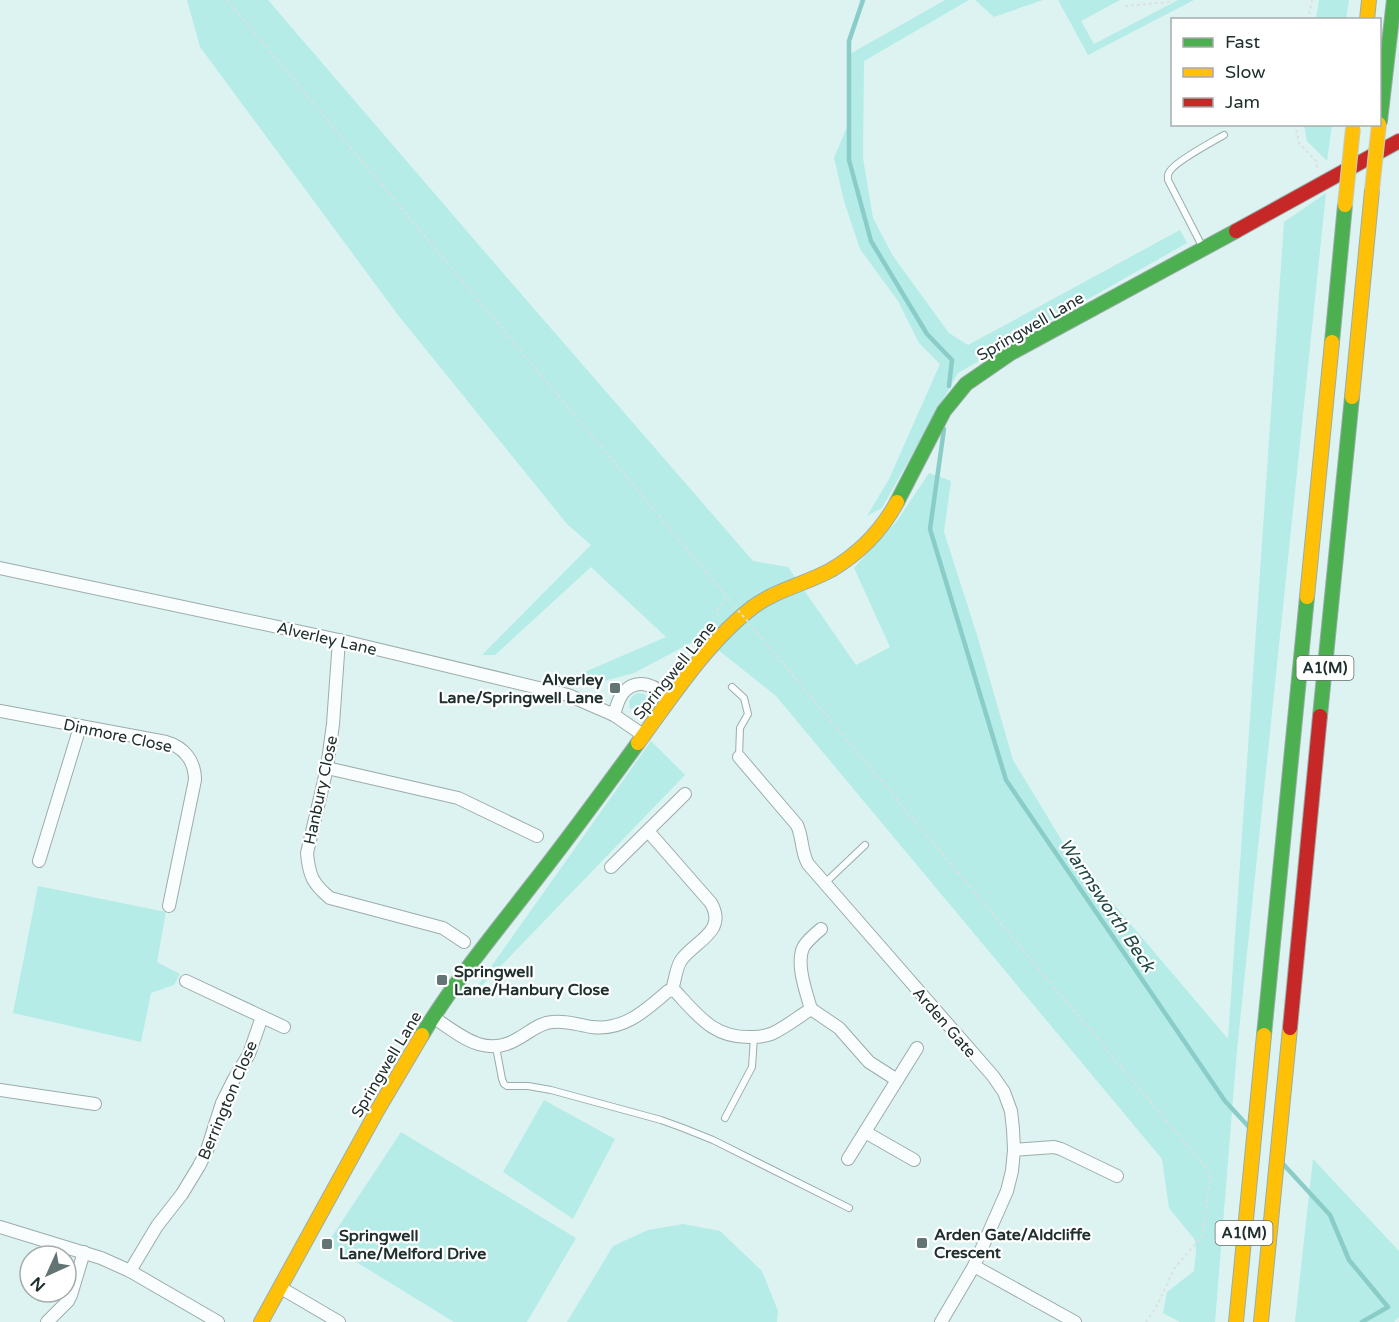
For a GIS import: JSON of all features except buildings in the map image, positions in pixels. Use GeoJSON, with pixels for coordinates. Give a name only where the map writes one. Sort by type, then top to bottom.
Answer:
{"type":"FeatureCollection","features":[{"type":"Feature","properties":{"kind":"main road"},"geometry":{"type":"LineString","coordinates":[[1366,18],[1369,0]]}},
{"type":"Feature","properties":{"kind":"main road","name":"A1(M)"},"geometry":{"type":"LineString","coordinates":[[1381,110],[1394,0]]}},
{"type":"Feature","properties":{"kind":"main road","name":"A1(M)"},"geometry":{"type":"LineString","coordinates":[[1236,1322],[1353,126]]}},
{"type":"Feature","properties":{"kind":"main road","name":"A1(M)"},"geometry":{"type":"LineString","coordinates":[[1261,1322],[1379,126]]}},
{"type":"Feature","properties":{"kind":"main road","name":"Springwell Lane"},"geometry":{"type":"LineString","coordinates":[[261,1322],[321,1210],[433,1017],[560,849],[686,676],[712,646],[745,613],[767,598],[830,570],[850,557],[880,529],[893,510],[944,411],[966,384],[986,369],[1011,353],[1399,141]]}},
{"type":"Feature","properties":{"kind":"street","name":"Alverley Lane"},"geometry":{"type":"LineString","coordinates":[[0,567],[339,640],[568,695],[614,715],[644,735]]}},
{"type":"Feature","properties":{"kind":"street","name":"Hanbury Close"},"geometry":{"type":"LineString","coordinates":[[339,640],[333,724],[327,768],[307,853],[312,879],[330,898],[442,928],[464,942]]}},
{"type":"Feature","properties":{"kind":"street"},"geometry":{"type":"LineString","coordinates":[[614,715],[621,695],[636,685],[651,686],[661,691],[669,700]]}},
{"type":"Feature","properties":{"kind":"street","name":"Dinmore Close"},"geometry":{"type":"LineString","coordinates":[[0,711],[166,742],[176,745],[186,754],[193,765],[195,780],[170,906]]}},
{"type":"Feature","properties":{"kind":"street"},"geometry":{"type":"LineString","coordinates":[[39,861],[80,727]]}},
{"type":"Feature","properties":{"kind":"street","name":"Arden Gate"},"geometry":{"type":"LineString","coordinates":[[739,756],[793,819],[800,831],[804,858],[993,1076],[1004,1092],[1011,1111],[1014,1150],[1007,1191],[974,1266],[941,1322]]}},
{"type":"Feature","properties":{"kind":"street"},"geometry":{"type":"LineString","coordinates":[[327,768],[458,798],[537,836]]}},
{"type":"Feature","properties":{"kind":"street"},"geometry":{"type":"LineString","coordinates":[[611,867],[685,794]]}},
{"type":"Feature","properties":{"kind":"street"},"geometry":{"type":"LineString","coordinates":[[648,831],[711,903],[716,915],[713,929],[681,960],[672,990]]}},
{"type":"Feature","properties":{"kind":"street"},"geometry":{"type":"LineString","coordinates":[[821,929],[805,944],[800,960],[811,1009],[838,1028],[869,1062],[897,1080]]}},
{"type":"Feature","properties":{"kind":"street"},"geometry":{"type":"LineString","coordinates":[[186,981],[284,1027]]}},
{"type":"Feature","properties":{"kind":"street"},"geometry":{"type":"LineString","coordinates":[[433,1017],[470,1041],[482,1046],[496,1047],[513,1042],[549,1022],[573,1022],[602,1028],[619,1025],[641,1014],[672,990]]}},
{"type":"Feature","properties":{"kind":"street"},"geometry":{"type":"LineString","coordinates":[[672,990],[710,1027],[734,1037],[769,1035],[811,1009]]}},
{"type":"Feature","properties":{"kind":"street","name":"Berrington Close"},"geometry":{"type":"LineString","coordinates":[[130,1271],[157,1226],[182,1194],[199,1166],[207,1150],[222,1103],[249,1054],[262,1017]]}},
{"type":"Feature","properties":{"kind":"street"},"geometry":{"type":"LineString","coordinates":[[848,1159],[917,1048]]}},
{"type":"Feature","properties":{"kind":"street"},"geometry":{"type":"LineString","coordinates":[[0,1090],[95,1104]]}},
{"type":"Feature","properties":{"kind":"street"},"geometry":{"type":"LineString","coordinates":[[865,1132],[914,1160]]}},
{"type":"Feature","properties":{"kind":"street"},"geometry":{"type":"LineString","coordinates":[[1014,1150],[1054,1147],[1117,1176]]}},
{"type":"Feature","properties":{"kind":"street"},"geometry":{"type":"LineString","coordinates":[[0,1227],[101,1258],[130,1271],[219,1322]]}},
{"type":"Feature","properties":{"kind":"street"},"geometry":{"type":"LineString","coordinates":[[47,1322],[68,1301],[84,1252]]}},
{"type":"Feature","properties":{"kind":"street"},"geometry":{"type":"LineString","coordinates":[[974,1266],[1075,1322]]}},
{"type":"Feature","properties":{"kind":"street"},"geometry":{"type":"LineString","coordinates":[[281,1288],[339,1322]]}},
{"type":"Feature","properties":{"kind":"lane"},"geometry":{"type":"LineString","coordinates":[[1204,249],[1168,176],[1179,162],[1224,135]]}},
{"type":"Feature","properties":{"kind":"lane"},"geometry":{"type":"LineString","coordinates":[[732,687],[744,698],[748,714],[740,728],[739,756]]}},
{"type":"Feature","properties":{"kind":"lane"},"geometry":{"type":"LineString","coordinates":[[825,884],[866,845]]}},
{"type":"Feature","properties":{"kind":"lane"},"geometry":{"type":"LineString","coordinates":[[725,1118],[752,1067],[754,1037]]}},
{"type":"Feature","properties":{"kind":"lane"},"geometry":{"type":"LineString","coordinates":[[496,1047],[502,1079],[507,1086],[528,1086],[551,1090],[683,1128],[849,1208]]}},
{"type":"Feature","properties":{"kind":"path"},"geometry":{"type":"LineString","coordinates":[[227,0],[1211,1174],[1202,1236],[1174,1269],[1156,1308],[1146,1322]]}},
{"type":"Feature","properties":{"kind":"path"},"geometry":{"type":"LineString","coordinates":[[1125,6],[1173,0]]}},
{"type":"Feature","properties":{"kind":"path"},"geometry":{"type":"LineString","coordinates":[[1308,18],[1312,0]]}},
{"type":"Feature","properties":{"kind":"path"},"geometry":{"type":"LineString","coordinates":[[1295,126],[1299,143],[1317,162],[1318,187]]}},
{"type":"Feature","properties":{"kind":"shaded area"},"geometry":{"type":"Polygon","coordinates":[[[187,0],[268,0],[753,561],[788,567],[856,665],[890,647],[854,568],[897,521],[929,473],[951,481],[944,532],[1013,760],[1067,849],[1228,1039],[1284,222],[1326,193],[1237,1050],[1215,1322],[1180,1322],[1163,1313],[1167,1292],[1194,1271],[1196,1252],[1195,1240],[1169,1208],[1162,1159],[776,696],[702,637],[634,673],[582,687],[573,677],[666,637],[591,567],[495,655],[482,655],[591,545],[567,524],[398,315],[200,47],[187,0]]]}},
{"type":"Feature","properties":{"kind":"shaded area"},"geometry":{"type":"Polygon","coordinates":[[[945,0],[969,0],[864,61],[863,158],[873,218],[893,256],[949,333],[968,345],[1180,230],[1187,243],[958,373],[882,508],[867,516],[889,479],[940,364],[919,343],[898,301],[860,249],[844,201],[834,158],[849,122],[848,55],[945,0]]]}},
{"type":"Feature","properties":{"kind":"shaded area"},"geometry":{"type":"Polygon","coordinates":[[[975,0],[1043,0],[994,17],[975,0]]]}},
{"type":"Feature","properties":{"kind":"shaded area"},"geometry":{"type":"Polygon","coordinates":[[[1058,0],[1120,0],[1081,21],[1094,44],[1178,0],[1194,0],[1088,55],[1058,0]]]}},
{"type":"Feature","properties":{"kind":"shaded area"},"geometry":{"type":"Polygon","coordinates":[[[1319,0],[1349,0],[1346,18],[1316,18],[1319,0]]]}},
{"type":"Feature","properties":{"kind":"shaded area"},"geometry":{"type":"Polygon","coordinates":[[[1304,126],[1332,126],[1327,161],[1307,141],[1304,126]]]}},
{"type":"Feature","properties":{"kind":"shaded area"},"geometry":{"type":"Polygon","coordinates":[[[637,693],[644,694],[654,704],[630,709],[630,700],[637,693]]]}},
{"type":"Feature","properties":{"kind":"shaded area"},"geometry":{"type":"Polygon","coordinates":[[[651,741],[685,775],[466,1002],[651,741]]]}},
{"type":"Feature","properties":{"kind":"shaded area"},"geometry":{"type":"Polygon","coordinates":[[[38,886],[166,912],[157,962],[180,974],[174,985],[151,993],[141,1042],[13,1013],[38,886]]]}},
{"type":"Feature","properties":{"kind":"shaded area"},"geometry":{"type":"Polygon","coordinates":[[[544,1100],[615,1139],[573,1219],[503,1172],[544,1100]]]}},
{"type":"Feature","properties":{"kind":"shaded area"},"geometry":{"type":"Polygon","coordinates":[[[401,1132],[576,1238],[527,1322],[454,1322],[327,1244],[401,1132]]]}},
{"type":"Feature","properties":{"kind":"shaded area"},"geometry":{"type":"Polygon","coordinates":[[[1313,1159],[1399,1251],[1399,1317],[1394,1322],[1295,1322],[1313,1159]]]}},
{"type":"Feature","properties":{"kind":"shaded area"},"geometry":{"type":"Polygon","coordinates":[[[683,1224],[720,1231],[762,1271],[778,1311],[777,1322],[567,1322],[613,1246],[648,1230],[683,1224]]]}},
{"type":"Feature","properties":{"kind":"waterway","name":"Warmsworth Beck"},"geometry":{"type":"LineString","coordinates":[[863,0],[849,41],[849,160],[871,241],[927,334],[952,360],[949,386]]}},
{"type":"Feature","properties":{"kind":"waterway","name":"Warmsworth Beck"},"geometry":{"type":"LineString","coordinates":[[944,429],[930,529],[1006,780],[1225,1101],[1248,1126]]}},
{"type":"Feature","properties":{"kind":"waterway","name":"Warmsworth Beck"},"geometry":{"type":"LineString","coordinates":[[1284,1165],[1330,1215],[1349,1260],[1388,1307],[1362,1322]]}},
{"type":"Feature","properties":{"kind":"traffic: fast"},"geometry":{"type":"LineString","coordinates":[[1381,112],[1394,0]]}},
{"type":"Feature","properties":{"kind":"traffic: fast"},"geometry":{"type":"LineString","coordinates":[[1332,342],[1345,205]]}},
{"type":"Feature","properties":{"kind":"traffic: fast"},"geometry":{"type":"LineString","coordinates":[[897,502],[944,411],[966,384],[1011,353],[1236,231]]}},
{"type":"Feature","properties":{"kind":"traffic: fast"},"geometry":{"type":"LineString","coordinates":[[1320,716],[1352,397]]}},
{"type":"Feature","properties":{"kind":"traffic: fast"},"geometry":{"type":"LineString","coordinates":[[1264,1035],[1307,597]]}},
{"type":"Feature","properties":{"kind":"traffic: fast"},"geometry":{"type":"LineString","coordinates":[[422,1035],[461,977],[638,743]]}},
{"type":"Feature","properties":{"kind":"traffic: slow"},"geometry":{"type":"LineString","coordinates":[[1367,18],[1369,0]]}},
{"type":"Feature","properties":{"kind":"traffic: slow"},"geometry":{"type":"LineString","coordinates":[[1372,190],[1379,126]]}},
{"type":"Feature","properties":{"kind":"traffic: slow"},"geometry":{"type":"LineString","coordinates":[[1345,205],[1353,128]]}},
{"type":"Feature","properties":{"kind":"traffic: slow"},"geometry":{"type":"LineString","coordinates":[[1352,397],[1372,190]]}},
{"type":"Feature","properties":{"kind":"traffic: slow"},"geometry":{"type":"LineString","coordinates":[[1307,597],[1332,342]]}},
{"type":"Feature","properties":{"kind":"traffic: slow"},"geometry":{"type":"LineString","coordinates":[[638,743],[691,671],[736,621],[762,601],[831,570],[851,557],[877,532],[897,502]]}},
{"type":"Feature","properties":{"kind":"traffic: slow"},"geometry":{"type":"LineString","coordinates":[[1261,1322],[1290,1028]]}},
{"type":"Feature","properties":{"kind":"traffic: slow"},"geometry":{"type":"LineString","coordinates":[[261,1322],[377,1111],[422,1035]]}},
{"type":"Feature","properties":{"kind":"traffic: slow"},"geometry":{"type":"LineString","coordinates":[[1236,1322],[1264,1035]]}},
{"type":"Feature","properties":{"kind":"traffic: jam"},"geometry":{"type":"LineString","coordinates":[[1236,231],[1399,141]]}},
{"type":"Feature","properties":{"kind":"traffic: jam"},"geometry":{"type":"LineString","coordinates":[[1290,1028],[1320,716]]}},
{"type":"Feature","properties":{"kind":"place","name":"Alverley Lane/Springwell Lane"},"geometry":{"type":"Point","coordinates":[615,688]}},
{"type":"Feature","properties":{"kind":"place","name":"Springwell Lane/Hanbury Close"},"geometry":{"type":"Point","coordinates":[442,980]}},
{"type":"Feature","properties":{"kind":"place","name":"Arden Gate/Aldcliffe Crescent"},"geometry":{"type":"Point","coordinates":[922,1243]}},
{"type":"Feature","properties":{"kind":"place","name":"Springwell Lane/Melford Drive"},"geometry":{"type":"Point","coordinates":[327,1244]}}]}
